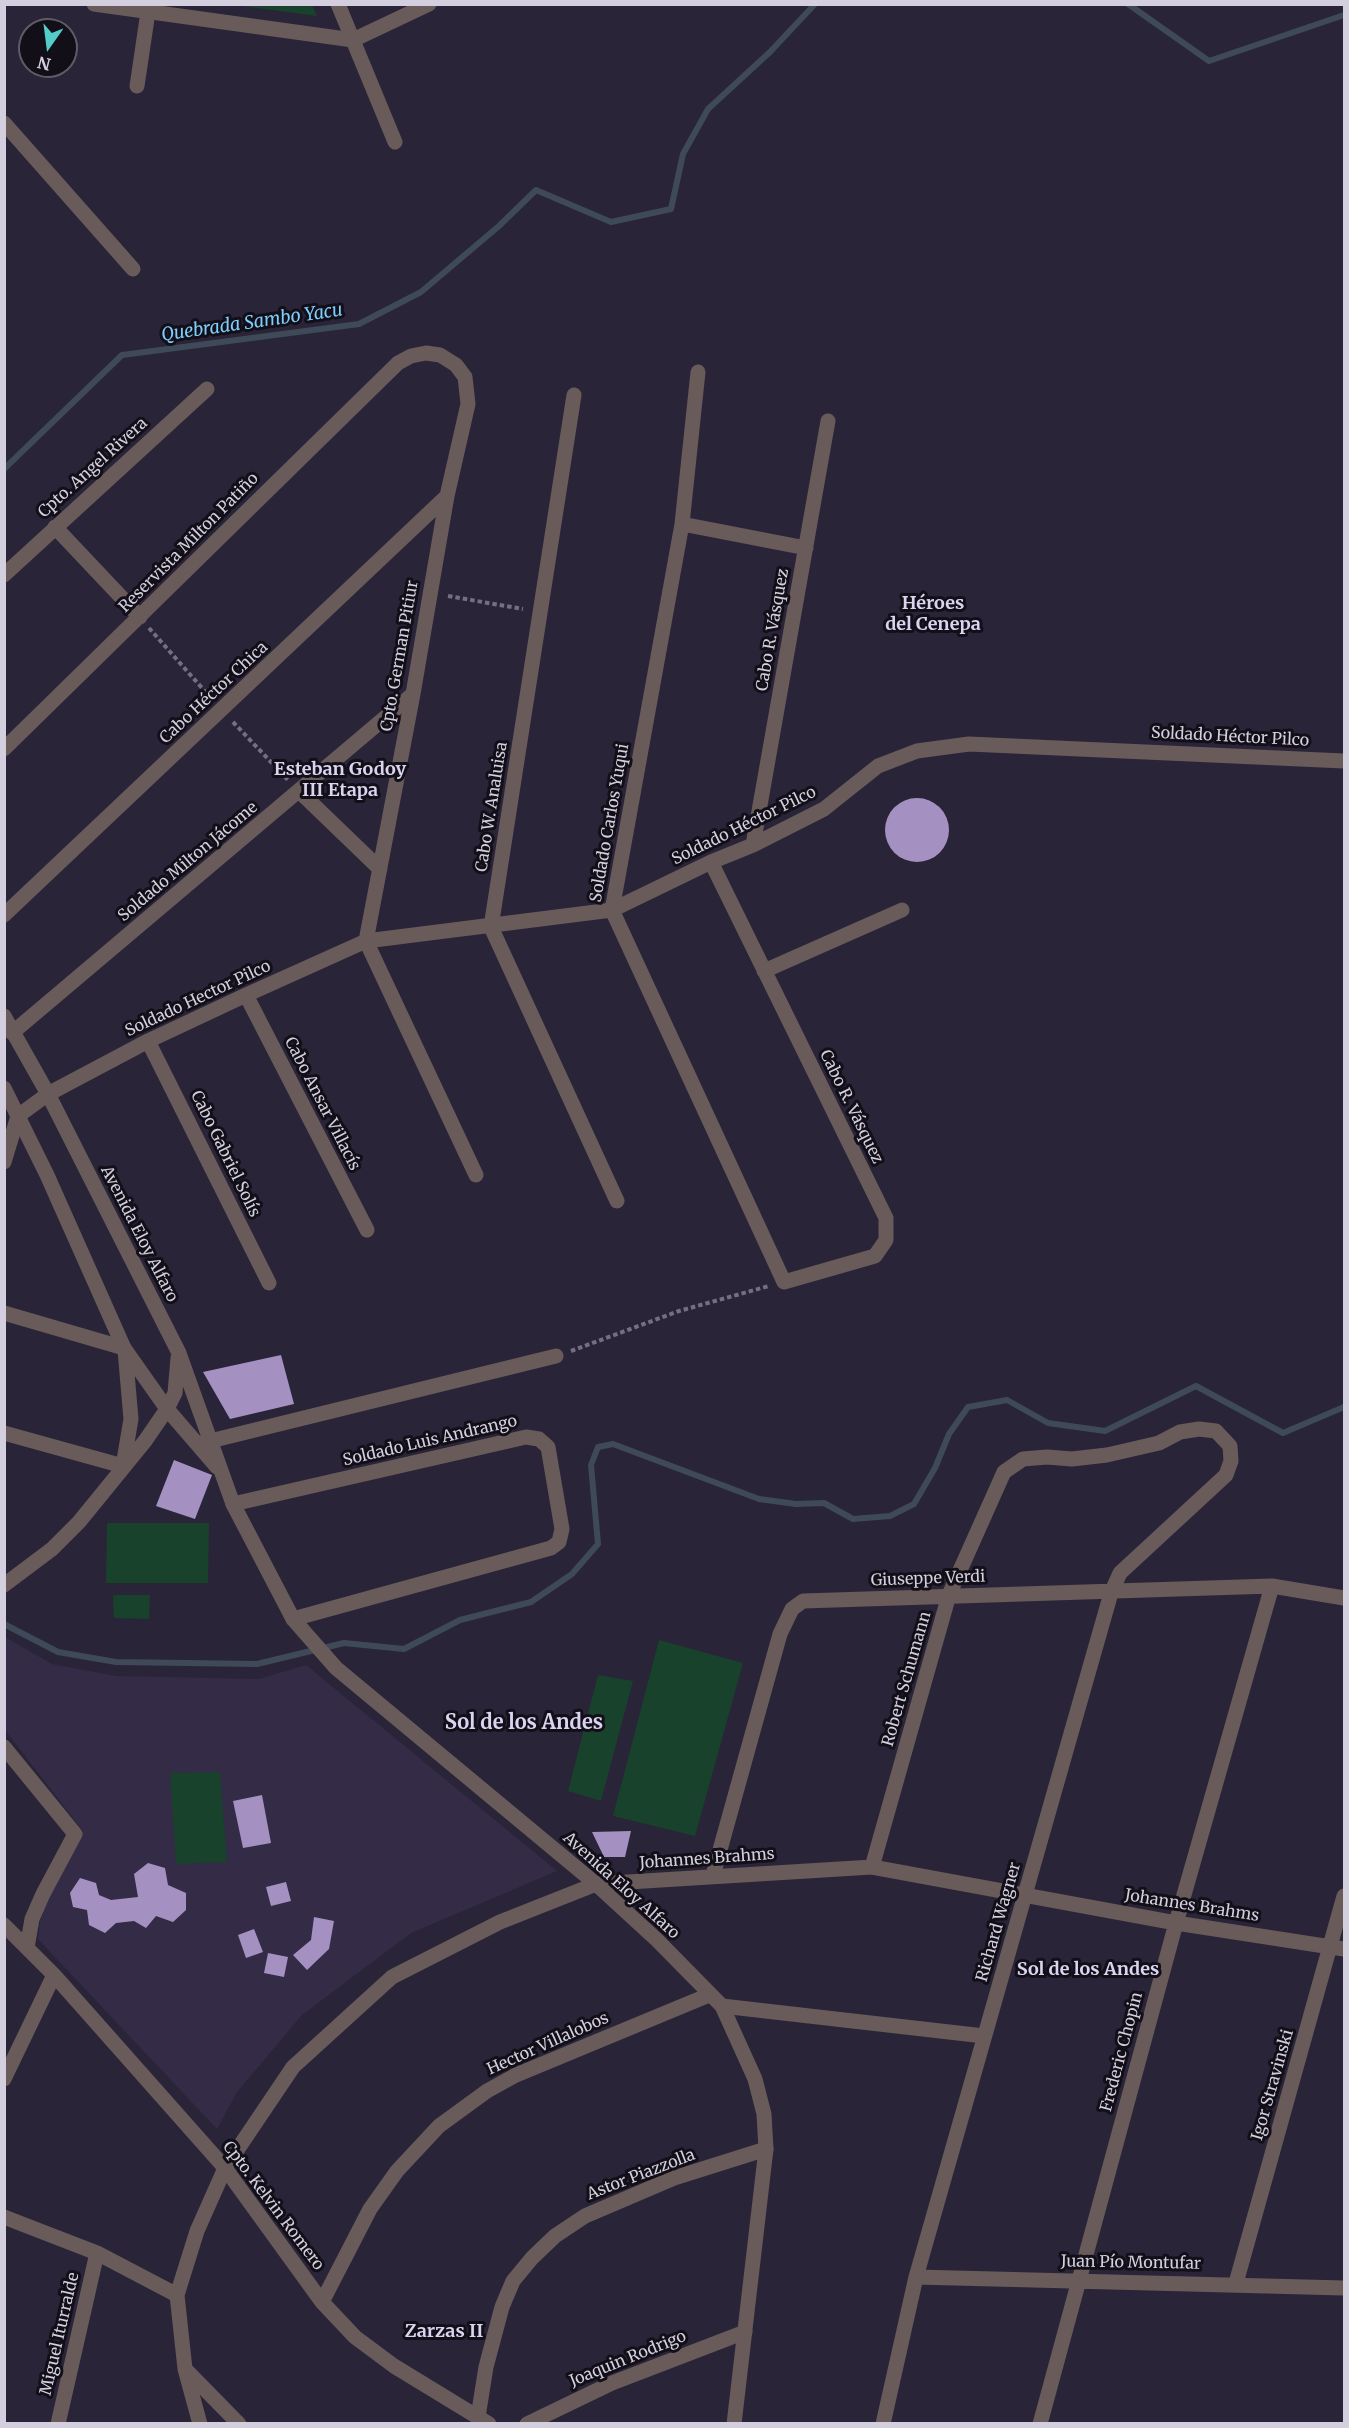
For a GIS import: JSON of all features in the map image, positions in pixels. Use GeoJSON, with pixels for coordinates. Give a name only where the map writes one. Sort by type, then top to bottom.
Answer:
{"type":"FeatureCollection","features":[{"type":"Feature","properties":{"kind":"street"},"geometry":{"type":"LineString","coordinates":[[94,4],[353,40],[429,4]]}},
{"type":"Feature","properties":{"kind":"street"},"geometry":{"type":"LineString","coordinates":[[338,4],[395,142]]}},
{"type":"Feature","properties":{"kind":"street"},"geometry":{"type":"LineString","coordinates":[[137,86],[148,12]]}},
{"type":"Feature","properties":{"kind":"street"},"geometry":{"type":"LineString","coordinates":[[4,123],[133,269]]}},
{"type":"Feature","properties":{"kind":"street","name":"Cpto. German Pitiur"},"geometry":{"type":"LineString","coordinates":[[366,941],[413,694],[447,496],[468,404],[465,377],[456,365],[440,355],[426,353],[411,356],[398,363]]}},
{"type":"Feature","properties":{"kind":"street","name":"Reservista Milton Patiño"},"geometry":{"type":"LineString","coordinates":[[4,749],[398,363]]}},
{"type":"Feature","properties":{"kind":"street","name":"Soldado Carlos Yuqui"},"geometry":{"type":"LineString","coordinates":[[698,372],[682,524],[612,910],[784,1282]]}},
{"type":"Feature","properties":{"kind":"street","name":"Cpto. Angel Rivera"},"geometry":{"type":"LineString","coordinates":[[4,575],[207,389]]}},
{"type":"Feature","properties":{"kind":"street","name":"Cabo W. Analuisa"},"geometry":{"type":"LineString","coordinates":[[491,927],[542,613],[574,395]]}},
{"type":"Feature","properties":{"kind":"street","name":"Cabo R. Vásquez"},"geometry":{"type":"LineString","coordinates":[[753,845],[828,421]]}},
{"type":"Feature","properties":{"kind":"street","name":"Cabo Héctor Chica"},"geometry":{"type":"LineString","coordinates":[[4,915],[447,496]]}},
{"type":"Feature","properties":{"kind":"street"},"geometry":{"type":"LineString","coordinates":[[682,524],[806,548]]}},
{"type":"Feature","properties":{"kind":"street"},"geometry":{"type":"LineString","coordinates":[[55,527],[140,617]]}},
{"type":"Feature","properties":{"kind":"street","name":"Soldado Milton Jácome"},"geometry":{"type":"LineString","coordinates":[[12,1033],[413,694]]}},
{"type":"Feature","properties":{"kind":"street","name":"Soldado Héctor Pilco"},"geometry":{"type":"LineString","coordinates":[[366,941],[612,910],[711,862],[753,845],[824,809],[878,766],[917,751],[969,744],[1344,760]]}},
{"type":"Feature","properties":{"kind":"street"},"geometry":{"type":"LineString","coordinates":[[299,791],[380,869]]}},
{"type":"Feature","properties":{"kind":"street","name":"Cabo R. Vásquez"},"geometry":{"type":"LineString","coordinates":[[711,862],[886,1218],[886,1240],[875,1256],[784,1282]]}},
{"type":"Feature","properties":{"kind":"street"},"geometry":{"type":"LineString","coordinates":[[764,970],[902,910]]}},
{"type":"Feature","properties":{"kind":"street"},"geometry":{"type":"LineString","coordinates":[[491,927],[617,1201]]}},
{"type":"Feature","properties":{"kind":"street"},"geometry":{"type":"LineString","coordinates":[[366,941],[476,1175]]}},
{"type":"Feature","properties":{"kind":"street","name":"Soldado Hector Pilco"},"geometry":{"type":"LineString","coordinates":[[18,1116],[48,1094],[148,1041],[366,941]]}},
{"type":"Feature","properties":{"kind":"street","name":"Cabo Ansar Villacís"},"geometry":{"type":"LineString","coordinates":[[246,995],[367,1230]]}},
{"type":"Feature","properties":{"kind":"street","name":"Avenida Eloy Alfaro"},"geometry":{"type":"LineString","coordinates":[[4,1016],[48,1094],[179,1353],[205,1442],[224,1475],[233,1504],[293,1619],[336,1668],[596,1884],[657,1940],[722,2006],[755,2079],[764,2114],[766,2149],[734,2424]]}},
{"type":"Feature","properties":{"kind":"street","name":"Cabo Gabriel Solís"},"geometry":{"type":"LineString","coordinates":[[148,1041],[269,1283]]}},
{"type":"Feature","properties":{"kind":"street","name":"Avenida Eloy Alfaro"},"geometry":{"type":"LineString","coordinates":[[4,1088],[47,1175],[124,1348],[167,1409],[205,1442]]}},
{"type":"Feature","properties":{"kind":"street"},"geometry":{"type":"LineString","coordinates":[[4,1162],[18,1116]]}},
{"type":"Feature","properties":{"kind":"street"},"geometry":{"type":"LineString","coordinates":[[4,1313],[124,1348],[131,1419],[123,1466]]}},
{"type":"Feature","properties":{"kind":"street"},"geometry":{"type":"LineString","coordinates":[[4,1585],[11,1573],[52,1549],[79,1522],[145,1441],[175,1393],[179,1353]]}},
{"type":"Feature","properties":{"kind":"street"},"geometry":{"type":"LineString","coordinates":[[205,1442],[556,1356]]}},
{"type":"Feature","properties":{"kind":"street","name":"Robert Schumann"},"geometry":{"type":"LineString","coordinates":[[872,1867],[949,1595],[1004,1472],[1023,1460],[1047,1457],[1072,1459],[1107,1455],[1158,1443],[1180,1432],[1199,1429],[1216,1431],[1230,1446],[1232,1461],[1226,1475]]}},
{"type":"Feature","properties":{"kind":"street"},"geometry":{"type":"LineString","coordinates":[[4,1433],[123,1466]]}},
{"type":"Feature","properties":{"kind":"street","name":"Soldado Luis Andrango"},"geometry":{"type":"LineString","coordinates":[[233,1504],[526,1437],[539,1438],[548,1447],[562,1529],[559,1542],[551,1548],[293,1619]]}},
{"type":"Feature","properties":{"kind":"street","name":"Richard Wagner"},"geometry":{"type":"LineString","coordinates":[[883,2424],[916,2277],[1111,1593],[1119,1573],[1226,1475]]}},
{"type":"Feature","properties":{"kind":"street","name":"Giuseppe Verdi"},"geometry":{"type":"LineString","coordinates":[[713,1875],[777,1642],[792,1608],[803,1601],[1272,1587],[1344,1598]]}},
{"type":"Feature","properties":{"kind":"street","name":"Frederic Chopin"},"geometry":{"type":"LineString","coordinates":[[1040,2424],[1176,1923],[1272,1587]]}},
{"type":"Feature","properties":{"kind":"street"},"geometry":{"type":"LineString","coordinates":[[4,1747],[75,1834],[32,1919],[27,1948]]}},
{"type":"Feature","properties":{"kind":"street","name":"Johannes Brahms"},"geometry":{"type":"LineString","coordinates":[[200,2424],[185,2369],[177,2295],[197,2231],[225,2168],[293,2067],[392,1977],[500,1922],[596,1884],[872,1867],[1176,1923],[1337,1948]]}},
{"type":"Feature","properties":{"kind":"street","name":"Igor Stravinski"},"geometry":{"type":"LineString","coordinates":[[1236,2283],[1337,1948],[1344,1896]]}},
{"type":"Feature","properties":{"kind":"street","name":"Cpto. Kelvin Romero"},"geometry":{"type":"LineString","coordinates":[[4,1926],[54,1975],[225,2168],[322,2302],[355,2337],[394,2366],[483,2420]]}},
{"type":"Feature","properties":{"kind":"street"},"geometry":{"type":"LineString","coordinates":[[4,2079],[54,1975]]}},
{"type":"Feature","properties":{"kind":"street","name":"Hector Villalobos"},"geometry":{"type":"LineString","coordinates":[[322,2302],[370,2209],[397,2171],[439,2126],[487,2091],[516,2075],[709,1995]]}},
{"type":"Feature","properties":{"kind":"street"},"geometry":{"type":"LineString","coordinates":[[722,2006],[984,2036]]}},
{"type":"Feature","properties":{"kind":"street","name":"Astor Piazzolla"},"geometry":{"type":"LineString","coordinates":[[483,2420],[486,2367],[502,2307],[513,2281],[532,2258],[555,2236],[585,2216],[674,2178],[766,2149]]}},
{"type":"Feature","properties":{"kind":"street"},"geometry":{"type":"LineString","coordinates":[[4,2217],[97,2253],[177,2295]]}},
{"type":"Feature","properties":{"kind":"street","name":"Miguel Iturralde"},"geometry":{"type":"LineString","coordinates":[[58,2424],[97,2253]]}},
{"type":"Feature","properties":{"kind":"street","name":"Juan Pío Montufar"},"geometry":{"type":"LineString","coordinates":[[916,2277],[1236,2283],[1344,2288]]}},
{"type":"Feature","properties":{"kind":"street","name":"Joaquin Rodrigo"},"geometry":{"type":"LineString","coordinates":[[527,2424],[612,2383],[745,2332]]}},
{"type":"Feature","properties":{"kind":"street"},"geometry":{"type":"LineString","coordinates":[[185,2369],[239,2424]]}},
{"type":"Feature","properties":{"kind":"path"},"geometry":{"type":"LineString","coordinates":[[429,593],[542,613]]}},
{"type":"Feature","properties":{"kind":"path"},"geometry":{"type":"LineString","coordinates":[[556,1356],[679,1311],[784,1282]]}},
{"type":"Feature","properties":{"kind":"shaded area"},"geometry":{"type":"Polygon","coordinates":[[[5,1637],[52,1664],[116,1676],[259,1679],[306,1665],[557,1871],[411,1933],[302,2015],[237,2092],[217,2129],[38,1939],[40,1921],[49,1898],[83,1831],[5,1730],[5,1637]]]}},
{"type":"Feature","properties":{"kind":"green space"},"geometry":{"type":"Polygon","coordinates":[[[235,5],[312,5],[317,16],[235,5]]]}},
{"type":"Feature","properties":{"kind":"green space"},"geometry":{"type":"Polygon","coordinates":[[[107,1523],[209,1523],[208,1583],[106,1583],[107,1523]]]}},
{"type":"Feature","properties":{"kind":"green space"},"geometry":{"type":"Polygon","coordinates":[[[113,1595],[150,1595],[149,1619],[114,1618],[113,1595]]]}},
{"type":"Feature","properties":{"kind":"green space"},"geometry":{"type":"Polygon","coordinates":[[[659,1640],[743,1663],[695,1836],[613,1816],[659,1640]]]}},
{"type":"Feature","properties":{"kind":"green space"},"geometry":{"type":"Polygon","coordinates":[[[598,1675],[633,1681],[601,1801],[568,1791],[598,1675]]]}},
{"type":"Feature","properties":{"kind":"green space"},"geometry":{"type":"Polygon","coordinates":[[[220,1772],[227,1862],[176,1864],[170,1773],[220,1772]]]}},
{"type":"Feature","properties":{"kind":"building"},"geometry":{"type":"Polygon","coordinates":[[[917,798],[935,804],[943,812],[949,830],[943,848],[935,856],[917,862],[899,856],[891,848],[885,830],[891,812],[899,804],[917,798]]]}},
{"type":"Feature","properties":{"kind":"building"},"geometry":{"type":"Polygon","coordinates":[[[281,1355],[294,1404],[230,1419],[203,1372],[281,1355]]]}},
{"type":"Feature","properties":{"kind":"building"},"geometry":{"type":"Polygon","coordinates":[[[174,1460],[212,1475],[195,1519],[156,1506],[174,1460]]]}},
{"type":"Feature","properties":{"kind":"building"},"geometry":{"type":"Polygon","coordinates":[[[262,1795],[271,1843],[243,1848],[233,1801],[262,1795]]]}},
{"type":"Feature","properties":{"kind":"building"},"geometry":{"type":"Polygon","coordinates":[[[631,1831],[625,1857],[604,1857],[592,1832],[631,1831]]]}},
{"type":"Feature","properties":{"kind":"building"},"geometry":{"type":"Polygon","coordinates":[[[148,1863],[165,1868],[168,1885],[186,1893],[186,1910],[173,1922],[156,1916],[146,1928],[134,1921],[116,1923],[105,1933],[89,1925],[87,1910],[73,1907],[70,1893],[80,1878],[96,1883],[99,1895],[111,1900],[138,1897],[134,1874],[148,1863]]]}},
{"type":"Feature","properties":{"kind":"building"},"geometry":{"type":"Polygon","coordinates":[[[286,1882],[291,1901],[271,1906],[266,1887],[286,1882]]]}},
{"type":"Feature","properties":{"kind":"building"},"geometry":{"type":"Polygon","coordinates":[[[314,1917],[334,1921],[329,1949],[307,1970],[293,1955],[311,1940],[314,1917]]]}},
{"type":"Feature","properties":{"kind":"building"},"geometry":{"type":"Polygon","coordinates":[[[254,1929],[263,1952],[246,1958],[238,1935],[254,1929]]]}},
{"type":"Feature","properties":{"kind":"building"},"geometry":{"type":"Polygon","coordinates":[[[268,1953],[288,1957],[284,1977],[264,1973],[268,1953]]]}},
{"type":"Feature","properties":{"kind":"waterway","name":"Quebrada Sambo Yacu"},"geometry":{"type":"LineString","coordinates":[[4,469],[122,355],[359,324],[421,292],[499,226],[536,190],[611,222],[671,209],[683,154],[708,109],[770,52],[815,4]]}},
{"type":"Feature","properties":{"kind":"waterway","name":"Quebrada Sambo Yacu"},"geometry":{"type":"LineString","coordinates":[[1128,4],[1209,61],[1344,15]]}},
{"type":"Feature","properties":{"kind":"waterway"},"geometry":{"type":"LineString","coordinates":[[4,1624],[58,1652],[116,1662],[257,1664],[344,1643],[404,1649],[460,1620],[531,1602],[572,1574],[598,1544],[591,1465],[598,1447],[613,1444],[759,1499],[796,1504],[824,1503],[853,1519],[890,1516],[914,1504],[935,1468],[949,1434],[968,1407],[1007,1400],[1048,1423],[1105,1431],[1196,1386],[1283,1433],[1344,1407]]}},
{"type":"Feature","properties":{"kind":"district","name":"Héroes del Cenepa"},"geometry":{"type":"Point","coordinates":[933,614]}},
{"type":"Feature","properties":{"kind":"district","name":"Esteban Godoy III Etapa"},"geometry":{"type":"Point","coordinates":[340,780]}},
{"type":"Feature","properties":{"kind":"district","name":"Sol de los Andes"},"geometry":{"type":"Point","coordinates":[524,1723]}},
{"type":"Feature","properties":{"kind":"district","name":"Sol de los Andes"},"geometry":{"type":"Point","coordinates":[1088,1970]}},
{"type":"Feature","properties":{"kind":"district","name":"Zarzas II"},"geometry":{"type":"Point","coordinates":[444,2332]}}]}
